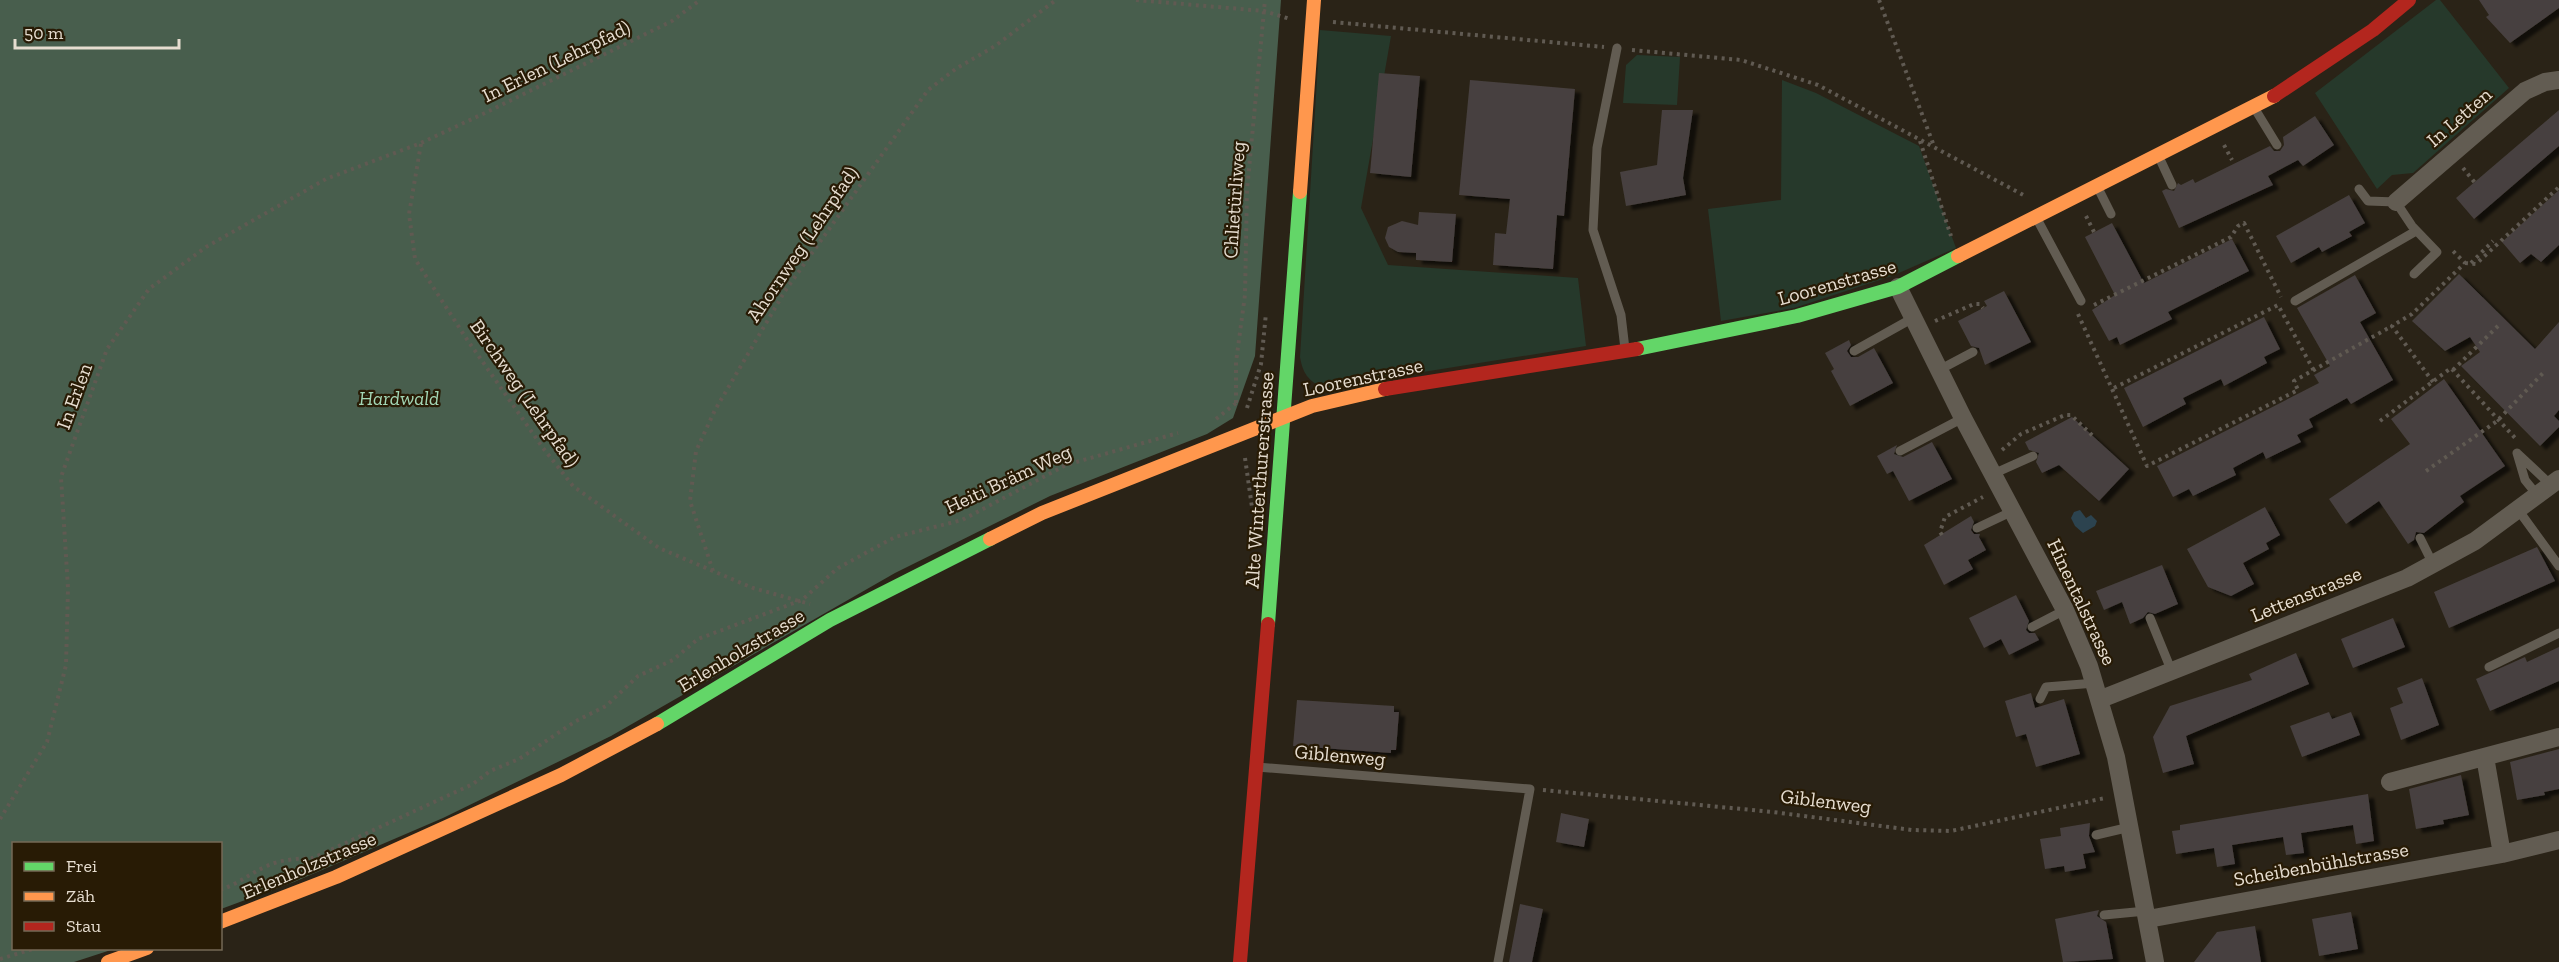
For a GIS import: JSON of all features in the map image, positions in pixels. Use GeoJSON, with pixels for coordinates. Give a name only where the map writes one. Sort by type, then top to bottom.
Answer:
{"type":"FeatureCollection","features":[{"type":"Feature","properties":{"kind":"street","name":"Alte Winterthurerstrasse"},"geometry":{"type":"LineString","coordinates":[[1240,962],[1254,766],[1284,418],[1314,0]]}},
{"type":"Feature","properties":{"kind":"street","name":"Loorenstrasse"},"geometry":{"type":"LineString","coordinates":[[1284,418],[1319,403],[1370,391],[1626,351],[1797,316],[1898,287],[2037,219],[2097,185],[2289,89],[2373,30],[2409,0]]}},
{"type":"Feature","properties":{"kind":"street","name":"In Letten"},"geometry":{"type":"LineString","coordinates":[[2396,202],[2517,98],[2535,86],[2559,80]]}},
{"type":"Feature","properties":{"kind":"street","name":"Hinentalstrasse"},"geometry":{"type":"LineString","coordinates":[[1898,287],[1921,321],[1939,370],[2065,610],[2098,691],[2130,827],[2155,962]]}},
{"type":"Feature","properties":{"kind":"street","name":"Erlenholzstrasse"},"geometry":{"type":"LineString","coordinates":[[222,921],[336,877],[571,770],[623,744],[830,620],[1042,513],[1284,418]]}},
{"type":"Feature","properties":{"kind":"street","name":"Lettenstrasse"},"geometry":{"type":"LineString","coordinates":[[2098,691],[2172,672],[2382,588],[2475,541],[2519,512],[2550,487]]}},
{"type":"Feature","properties":{"kind":"street"},"geometry":{"type":"LineString","coordinates":[[2390,782],[2559,737]]}},
{"type":"Feature","properties":{"kind":"street"},"geometry":{"type":"LineString","coordinates":[[2485,757],[2502,854]]}},
{"type":"Feature","properties":{"kind":"street","name":"Scheibenbühlstrasse"},"geometry":{"type":"LineString","coordinates":[[2147,915],[2502,854],[2559,840]]}},
{"type":"Feature","properties":{"kind":"street"},"geometry":{"type":"LineString","coordinates":[[108,962],[141,950]]}},
{"type":"Feature","properties":{"kind":"lane"},"geometry":{"type":"LineString","coordinates":[[1617,48],[1597,148],[1593,230],[1621,315],[1626,351]]}},
{"type":"Feature","properties":{"kind":"lane"},"geometry":{"type":"LineString","coordinates":[[2254,106],[2277,145]]}},
{"type":"Feature","properties":{"kind":"lane"},"geometry":{"type":"LineString","coordinates":[[2157,155],[2172,185]]}},
{"type":"Feature","properties":{"kind":"lane"},"geometry":{"type":"LineString","coordinates":[[2097,185],[2110,214]]}},
{"type":"Feature","properties":{"kind":"lane"},"geometry":{"type":"LineString","coordinates":[[2359,189],[2368,201],[2396,202],[2416,231],[2437,252],[2414,274]]}},
{"type":"Feature","properties":{"kind":"lane"},"geometry":{"type":"LineString","coordinates":[[2037,219],[2081,301]]}},
{"type":"Feature","properties":{"kind":"lane"},"geometry":{"type":"LineString","coordinates":[[2295,301],[2416,231]]}},
{"type":"Feature","properties":{"kind":"lane"},"geometry":{"type":"LineString","coordinates":[[1854,351],[1921,321]]}},
{"type":"Feature","properties":{"kind":"lane"},"geometry":{"type":"LineString","coordinates":[[1939,370],[1973,352]]}},
{"type":"Feature","properties":{"kind":"lane"},"geometry":{"type":"LineString","coordinates":[[1900,451],[1963,418]]}},
{"type":"Feature","properties":{"kind":"lane"},"geometry":{"type":"LineString","coordinates":[[1993,474],[2033,456]]}},
{"type":"Feature","properties":{"kind":"lane"},"geometry":{"type":"LineString","coordinates":[[1977,528],[2013,511]]}},
{"type":"Feature","properties":{"kind":"lane"},"geometry":{"type":"LineString","coordinates":[[2519,512],[2559,566]]}},
{"type":"Feature","properties":{"kind":"lane"},"geometry":{"type":"LineString","coordinates":[[2420,538],[2433,564]]}},
{"type":"Feature","properties":{"kind":"lane"},"geometry":{"type":"LineString","coordinates":[[2032,627],[2065,610]]}},
{"type":"Feature","properties":{"kind":"lane"},"geometry":{"type":"LineString","coordinates":[[2150,618],[2172,672]]}},
{"type":"Feature","properties":{"kind":"lane"},"geometry":{"type":"LineString","coordinates":[[2489,667],[2559,633]]}},
{"type":"Feature","properties":{"kind":"lane"},"geometry":{"type":"LineString","coordinates":[[2040,699],[2046,687],[2098,691]]}},
{"type":"Feature","properties":{"kind":"lane","name":"Giblenweg"},"geometry":{"type":"LineString","coordinates":[[1254,766],[1530,789]]}},
{"type":"Feature","properties":{"kind":"lane"},"geometry":{"type":"LineString","coordinates":[[1498,962],[1530,789]]}},
{"type":"Feature","properties":{"kind":"lane"},"geometry":{"type":"LineString","coordinates":[[2096,835],[2130,827]]}},
{"type":"Feature","properties":{"kind":"lane"},"geometry":{"type":"LineString","coordinates":[[2104,915],[2147,915]]}},
{"type":"Feature","properties":{"kind":"path","name":"In Erlen (Lehrpfad)"},"geometry":{"type":"LineString","coordinates":[[421,143],[672,21],[700,0]]}},
{"type":"Feature","properties":{"kind":"path","name":"Ahornweg (Lehrpfad)"},"geometry":{"type":"LineString","coordinates":[[713,571],[690,501],[696,451],[715,410],[785,291],[928,90],[957,68],[995,46],[1056,0]]}},
{"type":"Feature","properties":{"kind":"path"},"geometry":{"type":"LineString","coordinates":[[1136,0],[1264,11]]}},
{"type":"Feature","properties":{"kind":"path","name":"Chlietürliweg"},"geometry":{"type":"LineString","coordinates":[[1206,422],[1217,418],[1236,403],[1236,362],[1245,295],[1244,251],[1247,190],[1265,0]]}},
{"type":"Feature","properties":{"kind":"path"},"geometry":{"type":"LineString","coordinates":[[1879,0],[1934,147]]}},
{"type":"Feature","properties":{"kind":"path"},"geometry":{"type":"LineString","coordinates":[[1954,247],[1920,140],[2051,211]]}},
{"type":"Feature","properties":{"kind":"path","name":"Birchweg (Lehrpfad)"},"geometry":{"type":"LineString","coordinates":[[421,143],[409,214],[415,259],[466,338],[543,448],[573,486],[659,548],[753,588],[802,600],[818,608],[830,620]]}},
{"type":"Feature","properties":{"kind":"path","name":"In Erlen"},"geometry":{"type":"LineString","coordinates":[[0,819],[47,742],[66,665],[68,588],[61,477],[106,349],[149,289],[206,247],[326,179],[421,143]]}},
{"type":"Feature","properties":{"kind":"path"},"geometry":{"type":"LineString","coordinates":[[2437,252],[2446,243],[2468,263],[2476,264],[2559,187]]}},
{"type":"Feature","properties":{"kind":"path"},"geometry":{"type":"LineString","coordinates":[[2085,215],[2094,232]]}},
{"type":"Feature","properties":{"kind":"path"},"geometry":{"type":"LineString","coordinates":[[2098,303],[2231,237],[2238,226],[2244,223],[2282,298],[2279,306],[2114,388]]}},
{"type":"Feature","properties":{"kind":"path"},"geometry":{"type":"LineString","coordinates":[[2078,313],[2147,465],[2298,390],[2294,381],[2412,314],[2493,241]]}},
{"type":"Feature","properties":{"kind":"path"},"geometry":{"type":"LineString","coordinates":[[1921,321],[1974,304],[1980,304],[1983,308]]}},
{"type":"Feature","properties":{"kind":"path"},"geometry":{"type":"LineString","coordinates":[[2284,316],[2314,371]]}},
{"type":"Feature","properties":{"kind":"path"},"geometry":{"type":"LineString","coordinates":[[2392,326],[2433,382]]}},
{"type":"Feature","properties":{"kind":"path"},"geometry":{"type":"LineString","coordinates":[[2380,421],[2451,368],[2453,370],[2498,326]]}},
{"type":"Feature","properties":{"kind":"path"},"geometry":{"type":"LineString","coordinates":[[2453,370],[2497,419]]}},
{"type":"Feature","properties":{"kind":"path"},"geometry":{"type":"LineString","coordinates":[[2426,471],[2497,419],[2544,372]]}},
{"type":"Feature","properties":{"kind":"path"},"geometry":{"type":"LineString","coordinates":[[1999,456],[2005,445],[2021,434],[2065,415],[2071,415],[2095,438]]}},
{"type":"Feature","properties":{"kind":"path","name":"Heiti Bräm Weg"},"geometry":{"type":"LineString","coordinates":[[802,600],[838,568],[895,537],[962,520],[1066,465],[1185,431]]}},
{"type":"Feature","properties":{"kind":"path"},"geometry":{"type":"LineString","coordinates":[[1942,535],[1940,532],[1945,517],[1991,493]]}},
{"type":"Feature","properties":{"kind":"path"},"geometry":{"type":"LineString","coordinates":[[222,889],[241,883],[267,866],[292,859],[313,858],[473,784],[490,771],[519,759],[576,721],[606,706],[638,676],[673,660],[698,639],[802,600]]}},
{"type":"Feature","properties":{"kind":"path","name":"Giblenweg"},"geometry":{"type":"LineString","coordinates":[[1530,789],[1773,812],[1912,830],[1951,831],[2114,796]]}},
{"type":"Feature","properties":{"kind":"path"},"geometry":{"type":"LineString","coordinates":[[0,959],[29,950]]}},
{"type":"Feature","properties":{"kind":"green space","name":"Hardwald"},"geometry":{"type":"Polygon","coordinates":[[[0,0],[1281,0],[1255,356],[1233,418],[1207,434],[1050,496],[895,573],[611,736],[443,818],[294,882],[222,909],[222,842],[12,842],[12,950],[111,950],[74,962],[0,962],[0,0]]]}},
{"type":"Feature","properties":{"kind":"green space"},"geometry":{"type":"Polygon","coordinates":[[[2436,0],[2440,0],[2509,88],[2413,173],[2392,175],[2377,189],[2315,93],[2436,0]]]}},
{"type":"Feature","properties":{"kind":"green space"},"geometry":{"type":"Polygon","coordinates":[[[1320,30],[1391,36],[1361,208],[1388,265],[1578,278],[1586,346],[1323,388],[1307,376],[1300,357],[1320,30]]]}},
{"type":"Feature","properties":{"kind":"green space"},"geometry":{"type":"Polygon","coordinates":[[[1637,55],[1680,57],[1677,105],[1623,103],[1626,65],[1637,55]]]}},
{"type":"Feature","properties":{"kind":"green space"},"geometry":{"type":"Polygon","coordinates":[[[1782,80],[1816,93],[1919,146],[1956,248],[1892,276],[1794,308],[1721,321],[1708,209],[1781,200],[1782,80]]]}},
{"type":"Feature","properties":{"kind":"water"},"geometry":{"type":"Polygon","coordinates":[[[2080,510],[2086,518],[2091,515],[2097,521],[2095,526],[2083,533],[2075,526],[2071,518],[2074,512],[2080,510]]]}},
{"type":"Feature","properties":{"kind":"building"},"geometry":{"type":"Polygon","coordinates":[[[2479,0],[2559,0],[2559,8],[2510,43],[2486,17],[2489,15],[2479,0]]]}},
{"type":"Feature","properties":{"kind":"building"},"geometry":{"type":"Polygon","coordinates":[[[1379,73],[1420,76],[1411,177],[1370,173],[1379,73]]]}},
{"type":"Feature","properties":{"kind":"building"},"geometry":{"type":"Polygon","coordinates":[[[1470,80],[1575,89],[1564,216],[1557,215],[1553,269],[1493,265],[1495,233],[1506,234],[1510,199],[1459,195],[1470,80]]]}},
{"type":"Feature","properties":{"kind":"building"},"geometry":{"type":"Polygon","coordinates":[[[1662,110],[1693,110],[1683,178],[1686,195],[1626,206],[1620,172],[1657,165],[1662,110]]]}},
{"type":"Feature","properties":{"kind":"building"},"geometry":{"type":"Polygon","coordinates":[[[2559,110],[2559,146],[2474,219],[2456,198],[2559,110]]]}},
{"type":"Feature","properties":{"kind":"building"},"geometry":{"type":"Polygon","coordinates":[[[2315,116],[2334,145],[2303,166],[2298,160],[2268,176],[2273,185],[2179,228],[2162,191],[2166,189],[2174,191],[2178,183],[2181,185],[2193,179],[2195,183],[2270,146],[2274,151],[2280,151],[2284,145],[2283,137],[2315,116]]]}},
{"type":"Feature","properties":{"kind":"building"},"geometry":{"type":"Polygon","coordinates":[[[2559,190],[2559,245],[2541,262],[2531,254],[2520,263],[2502,242],[2559,190]]]}},
{"type":"Feature","properties":{"kind":"building"},"geometry":{"type":"Polygon","coordinates":[[[2349,195],[2365,223],[2349,232],[2352,236],[2322,252],[2319,247],[2291,263],[2276,236],[2349,195]]]}},
{"type":"Feature","properties":{"kind":"building"},"geometry":{"type":"Polygon","coordinates":[[[1419,212],[1456,214],[1452,262],[1416,260],[1416,253],[1398,252],[1389,247],[1385,238],[1388,227],[1402,221],[1418,225],[1419,212]]]}},
{"type":"Feature","properties":{"kind":"building"},"geometry":{"type":"Polygon","coordinates":[[[2112,223],[2144,283],[2232,239],[2249,271],[2168,312],[2172,319],[2120,345],[2117,337],[2109,341],[2092,310],[2115,295],[2085,237],[2112,223]]]}},
{"type":"Feature","properties":{"kind":"building"},"geometry":{"type":"Polygon","coordinates":[[[2459,274],[2535,349],[2559,322],[2559,410],[2554,416],[2559,421],[2559,427],[2540,446],[2461,366],[2480,352],[2470,337],[2445,351],[2412,321],[2459,274]]]}},
{"type":"Feature","properties":{"kind":"building"},"geometry":{"type":"Polygon","coordinates":[[[2355,275],[2376,313],[2360,322],[2393,380],[2351,404],[2347,398],[2309,419],[2313,427],[2297,435],[2301,442],[2266,459],[2263,452],[2233,468],[2236,475],[2193,496],[2189,489],[2173,497],[2157,466],[2319,383],[2314,375],[2330,366],[2297,308],[2355,275]]]}},
{"type":"Feature","properties":{"kind":"building"},"geometry":{"type":"Polygon","coordinates":[[[2004,291],[2031,342],[1985,365],[1979,348],[1971,346],[1958,321],[1987,306],[1984,301],[2004,291]]]}},
{"type":"Feature","properties":{"kind":"building"},"geometry":{"type":"Polygon","coordinates":[[[2264,317],[2280,349],[2264,357],[2267,363],[2224,386],[2221,379],[2183,398],[2186,404],[2143,427],[2124,388],[2264,317]]]}},
{"type":"Feature","properties":{"kind":"building"},"geometry":{"type":"Polygon","coordinates":[[[1849,340],[1851,345],[1847,351],[1851,357],[1858,357],[1874,348],[1893,383],[1850,406],[1831,371],[1834,369],[1825,353],[1849,340]]]}},
{"type":"Feature","properties":{"kind":"building"},"geometry":{"type":"Polygon","coordinates":[[[2444,379],[2505,466],[2460,496],[2464,502],[2424,533],[2416,532],[2414,540],[2408,544],[2379,501],[2346,524],[2329,499],[2410,444],[2391,419],[2444,379]]]}},
{"type":"Feature","properties":{"kind":"building"},"geometry":{"type":"Polygon","coordinates":[[[2072,417],[2129,469],[2099,501],[2059,465],[2042,473],[2036,462],[2039,453],[2029,450],[2025,442],[2072,417]]]}},
{"type":"Feature","properties":{"kind":"building"},"geometry":{"type":"Polygon","coordinates":[[[1932,442],[1952,479],[1909,501],[1893,471],[1887,474],[1877,456],[1897,445],[1894,454],[1903,457],[1932,442]]]}},
{"type":"Feature","properties":{"kind":"building"},"geometry":{"type":"Polygon","coordinates":[[[2265,507],[2280,535],[2266,543],[2269,549],[2243,563],[2254,584],[2231,596],[2208,587],[2187,549],[2265,507]]]}},
{"type":"Feature","properties":{"kind":"building"},"geometry":{"type":"Polygon","coordinates":[[[1971,516],[1974,522],[1971,530],[1974,534],[1980,534],[1979,537],[1986,550],[1968,560],[1973,569],[1944,585],[1924,545],[1971,516]]]}},
{"type":"Feature","properties":{"kind":"building"},"geometry":{"type":"Polygon","coordinates":[[[2537,547],[2555,581],[2449,628],[2434,592],[2537,547]]]}},
{"type":"Feature","properties":{"kind":"building"},"geometry":{"type":"Polygon","coordinates":[[[2162,565],[2178,604],[2155,614],[2148,612],[2143,618],[2130,624],[2122,602],[2104,610],[2096,591],[2162,565]]]}},
{"type":"Feature","properties":{"kind":"building"},"geometry":{"type":"Polygon","coordinates":[[[2016,595],[2029,621],[2026,630],[2029,633],[2035,633],[2039,640],[2009,655],[2001,639],[1984,648],[1969,618],[2016,595]]]}},
{"type":"Feature","properties":{"kind":"building"},"geometry":{"type":"Polygon","coordinates":[[[2393,618],[2405,647],[2353,668],[2341,639],[2393,618]]]}},
{"type":"Feature","properties":{"kind":"building"},"geometry":{"type":"Polygon","coordinates":[[[2559,647],[2559,681],[2490,711],[2476,679],[2525,657],[2527,662],[2559,647]]]}},
{"type":"Feature","properties":{"kind":"building"},"geometry":{"type":"Polygon","coordinates":[[[2296,653],[2309,684],[2186,736],[2194,764],[2163,773],[2153,737],[2170,706],[2252,680],[2249,674],[2296,653]]]}},
{"type":"Feature","properties":{"kind":"building"},"geometry":{"type":"Polygon","coordinates":[[[2422,678],[2439,725],[2401,740],[2390,708],[2403,703],[2397,688],[2422,678]]]}},
{"type":"Feature","properties":{"kind":"building"},"geometry":{"type":"Polygon","coordinates":[[[2031,693],[2035,708],[2064,699],[2080,754],[2036,767],[2026,734],[2016,737],[2005,701],[2031,693]]]}},
{"type":"Feature","properties":{"kind":"building"},"geometry":{"type":"Polygon","coordinates":[[[1297,700],[1394,706],[1394,712],[1399,712],[1396,750],[1391,750],[1391,753],[1293,746],[1297,700]]]}},
{"type":"Feature","properties":{"kind":"building"},"geometry":{"type":"Polygon","coordinates":[[[2329,712],[2332,719],[2351,712],[2360,735],[2302,757],[2290,726],[2329,712]]]}},
{"type":"Feature","properties":{"kind":"building"},"geometry":{"type":"Polygon","coordinates":[[[2559,749],[2559,789],[2544,792],[2545,795],[2517,800],[2510,762],[2559,749]]]}},
{"type":"Feature","properties":{"kind":"building"},"geometry":{"type":"Polygon","coordinates":[[[2461,775],[2469,815],[2443,820],[2444,824],[2416,829],[2409,789],[2461,775]]]}},
{"type":"Feature","properties":{"kind":"building"},"geometry":{"type":"Polygon","coordinates":[[[2368,794],[2374,841],[2356,844],[2353,825],[2301,833],[2304,853],[2286,855],[2283,837],[2232,845],[2235,864],[2217,867],[2214,848],[2176,854],[2172,831],[2180,830],[2180,825],[2368,794]]]}},
{"type":"Feature","properties":{"kind":"building"},"geometry":{"type":"Polygon","coordinates":[[[1561,813],[1589,819],[1584,847],[1556,842],[1561,813]]]}},
{"type":"Feature","properties":{"kind":"building"},"geometry":{"type":"Polygon","coordinates":[[[2090,823],[2089,836],[2095,852],[2083,854],[2086,868],[2065,872],[2064,866],[2045,869],[2040,839],[2061,836],[2060,828],[2090,823]]]}},
{"type":"Feature","properties":{"kind":"building"},"geometry":{"type":"Polygon","coordinates":[[[1520,904],[1543,909],[1532,962],[1509,962],[1520,904]]]}},
{"type":"Feature","properties":{"kind":"building"},"geometry":{"type":"Polygon","coordinates":[[[2099,910],[2097,916],[2106,922],[2113,959],[2063,962],[2055,919],[2099,910]]]}},
{"type":"Feature","properties":{"kind":"building"},"geometry":{"type":"Polygon","coordinates":[[[2351,912],[2358,949],[2319,956],[2312,919],[2351,912]]]}},
{"type":"Feature","properties":{"kind":"building"},"geometry":{"type":"Polygon","coordinates":[[[2255,926],[2261,962],[2194,962],[2217,932],[2255,926]]]}},
{"type":"Feature","properties":{"kind":"traffic: fast"},"geometry":{"type":"LineString","coordinates":[[1268,624],[1300,192]]}},
{"type":"Feature","properties":{"kind":"traffic: fast"},"geometry":{"type":"LineString","coordinates":[[1637,349],[1797,316],[1898,287],[1958,256]]}},
{"type":"Feature","properties":{"kind":"traffic: fast"},"geometry":{"type":"LineString","coordinates":[[657,724],[830,620],[990,539]]}},
{"type":"Feature","properties":{"kind":"traffic: slow"},"geometry":{"type":"LineString","coordinates":[[1300,192],[1314,0]]}},
{"type":"Feature","properties":{"kind":"traffic: slow"},"geometry":{"type":"LineString","coordinates":[[1958,256],[2274,96]]}},
{"type":"Feature","properties":{"kind":"traffic: slow"},"geometry":{"type":"LineString","coordinates":[[990,539],[1042,513],[1312,406],[1385,389]]}},
{"type":"Feature","properties":{"kind":"traffic: slow"},"geometry":{"type":"LineString","coordinates":[[222,921],[336,877],[561,775],[657,724]]}},
{"type":"Feature","properties":{"kind":"traffic: slow"},"geometry":{"type":"LineString","coordinates":[[108,962],[141,950]]}},
{"type":"Feature","properties":{"kind":"traffic: jam"},"geometry":{"type":"LineString","coordinates":[[2274,96],[2373,30],[2409,0]]}},
{"type":"Feature","properties":{"kind":"traffic: jam"},"geometry":{"type":"LineString","coordinates":[[1385,389],[1637,349]]}},
{"type":"Feature","properties":{"kind":"traffic: jam"},"geometry":{"type":"LineString","coordinates":[[1240,962],[1268,624]]}}]}
